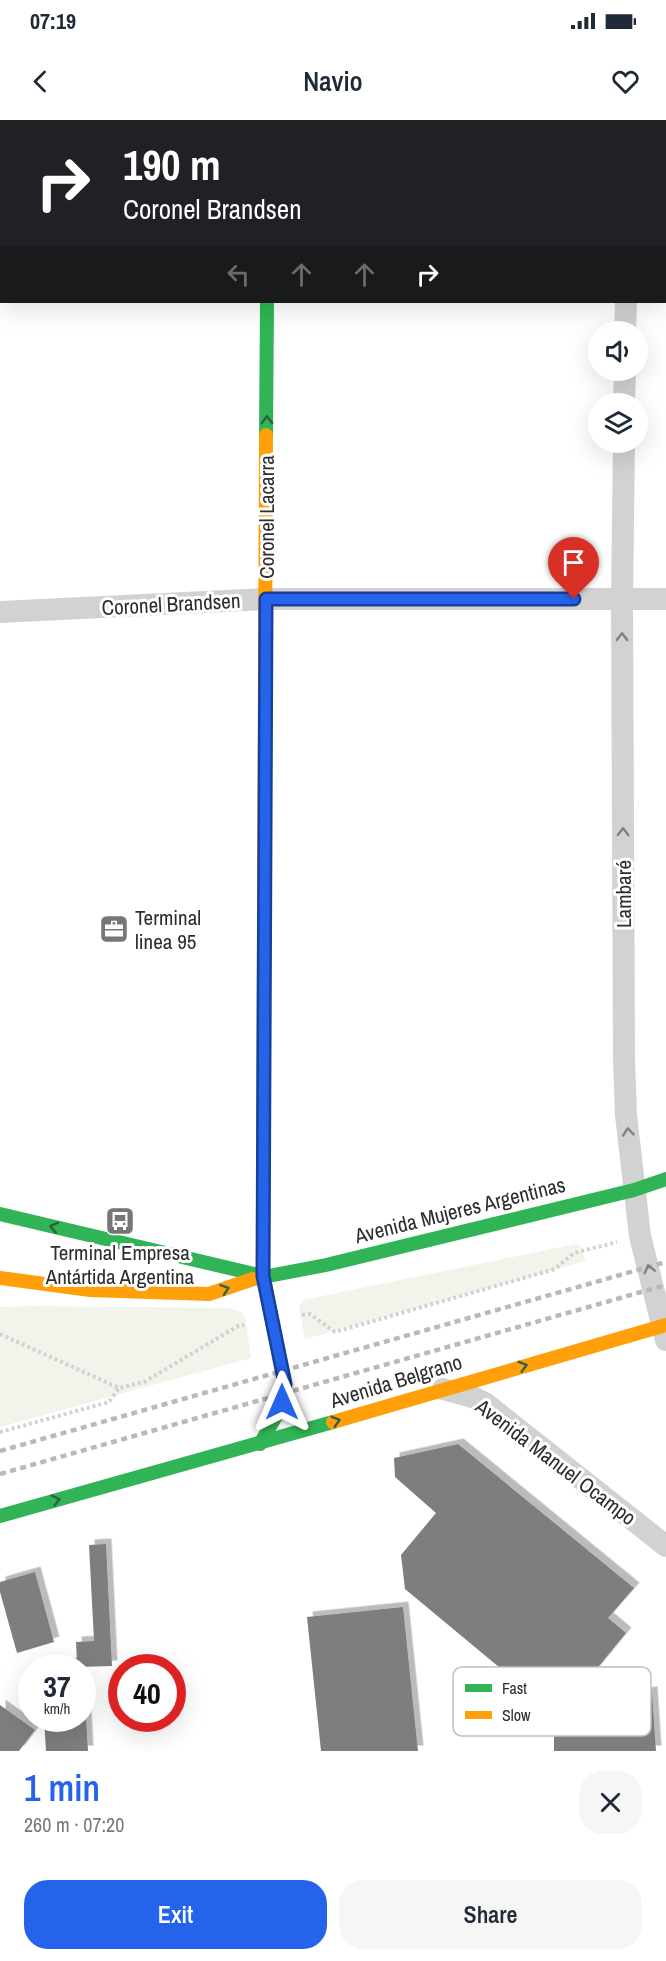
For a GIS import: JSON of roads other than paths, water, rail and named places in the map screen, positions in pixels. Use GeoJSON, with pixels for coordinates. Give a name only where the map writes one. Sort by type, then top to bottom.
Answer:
{"type":"FeatureCollection","features":[{"type":"Feature","properties":{"kind":"street","name":"Coronel Lacarra"},"geometry":{"type":"LineString","coordinates":[[260,1444],[274,1423],[282,1402],[285,1384],[263,1276],[267,303]]}},
{"type":"Feature","properties":{"kind":"street"},"geometry":{"type":"LineString","coordinates":[[625,321],[626,303]]}},
{"type":"Feature","properties":{"kind":"street","name":"Lambaré"},"geometry":{"type":"LineString","coordinates":[[624,453],[622,598],[624,1059],[627,1115],[640,1236],[665,1331]]}},
{"type":"Feature","properties":{"kind":"street","name":"Coronel Brandsen"},"geometry":{"type":"LineString","coordinates":[[0,612],[266,599],[666,598]]}},
{"type":"Feature","properties":{"kind":"street","name":"Avenida Mujeres Argentinas"},"geometry":{"type":"LineString","coordinates":[[0,1278],[90,1290],[209,1294],[263,1276],[326,1264],[634,1190],[666,1179]]}},
{"type":"Feature","properties":{"kind":"street","name":"Avenida Mujeres Argentinas"},"geometry":{"type":"LineString","coordinates":[[0,1214],[263,1276]]}},
{"type":"Feature","properties":{"kind":"street","name":"Avenida Belgrano"},"geometry":{"type":"LineString","coordinates":[[0,1516],[260,1444],[441,1389],[665,1331]]}},
{"type":"Feature","properties":{"kind":"street","name":"Avenida Manuel Ocampo"},"geometry":{"type":"LineString","coordinates":[[441,1389],[485,1403],[666,1545]]}},
{"type":"Feature","properties":{"kind":"railway"},"geometry":{"type":"LineString","coordinates":[[0,1451],[666,1262]]}},
{"type":"Feature","properties":{"kind":"railway"},"geometry":{"type":"LineString","coordinates":[[0,1474],[666,1285]]}},
{"type":"Feature","properties":{"kind":"place","name":"Terminal linea 95"},"geometry":{"type":"Point","coordinates":[114,929]}},
{"type":"Feature","properties":{"kind":"place","name":"Terminal Empresa Antártida Argentina"},"geometry":{"type":"Point","coordinates":[120,1221]}}]}
